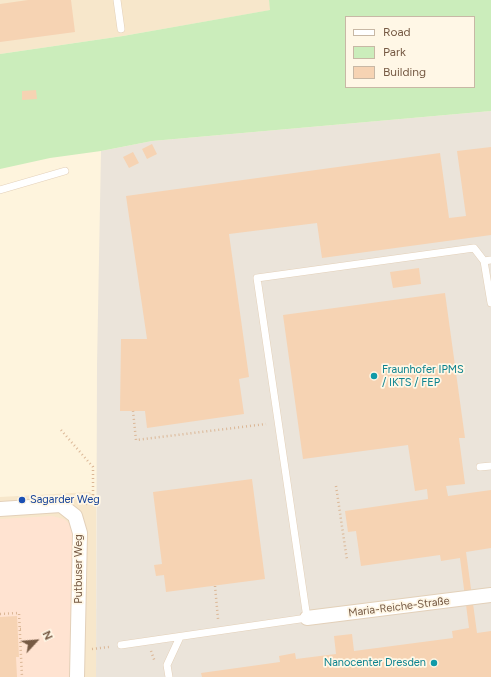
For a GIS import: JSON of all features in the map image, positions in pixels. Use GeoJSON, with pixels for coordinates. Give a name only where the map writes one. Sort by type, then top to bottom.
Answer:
{"type":"FeatureCollection","features":[{"type":"Feature","properties":{"kind":"street","name":"Putbuser Weg"},"geometry":{"type":"LineString","coordinates":[[0,509],[61,505],[75,516],[80,533],[78,677]]}},
{"type":"Feature","properties":{"kind":"street","name":"Maria-Reiche-Straße"},"geometry":{"type":"LineString","coordinates":[[307,618],[491,595]]}},
{"type":"Feature","properties":{"kind":"lane"},"geometry":{"type":"LineString","coordinates":[[117,0],[121,29]]}},
{"type":"Feature","properties":{"kind":"lane"},"geometry":{"type":"LineString","coordinates":[[0,190],[65,171]]}},
{"type":"Feature","properties":{"kind":"lane"},"geometry":{"type":"LineString","coordinates":[[121,645],[307,618],[257,278],[474,248],[487,261],[491,303]]}},
{"type":"Feature","properties":{"kind":"lane"},"geometry":{"type":"LineString","coordinates":[[480,467],[491,466]]}},
{"type":"Feature","properties":{"kind":"lane"},"geometry":{"type":"LineString","coordinates":[[169,677],[167,665],[180,637]]}},
{"type":"Feature","properties":{"kind":"path"},"geometry":{"type":"LineString","coordinates":[[133,411],[136,440],[278,422]]}},
{"type":"Feature","properties":{"kind":"path"},"geometry":{"type":"LineString","coordinates":[[61,430],[92,467],[93,496]]}},
{"type":"Feature","properties":{"kind":"path"},"geometry":{"type":"LineString","coordinates":[[336,486],[347,560]]}},
{"type":"Feature","properties":{"kind":"path"},"geometry":{"type":"LineString","coordinates":[[215,586],[218,631]]}},
{"type":"Feature","properties":{"kind":"path"},"geometry":{"type":"LineString","coordinates":[[0,614],[19,613],[22,675],[26,674]]}},
{"type":"Feature","properties":{"kind":"path"},"geometry":{"type":"LineString","coordinates":[[90,650],[110,647]]}},
{"type":"Feature","properties":{"kind":"shaded area"},"geometry":{"type":"Polygon","coordinates":[[[0,0],[269,0],[271,10],[123,36],[0,54],[0,0]]]}},
{"type":"Feature","properties":{"kind":"shaded area"},"geometry":{"type":"Polygon","coordinates":[[[491,111],[491,677],[96,677],[97,365],[101,151],[152,141],[491,111]]]}},
{"type":"Feature","properties":{"kind":"shaded area"},"geometry":{"type":"Polygon","coordinates":[[[90,492],[96,499],[96,677],[0,677],[0,497],[90,492]]]}},
{"type":"Feature","properties":{"kind":"shaded area"},"geometry":{"type":"Polygon","coordinates":[[[52,516],[64,519],[70,524],[74,531],[72,677],[0,677],[0,519],[52,516]]]}},
{"type":"Feature","properties":{"kind":"green space"},"geometry":{"type":"Polygon","coordinates":[[[269,0],[491,0],[491,111],[152,141],[101,151],[50,158],[0,169],[0,54],[123,36],[270,10],[269,0]]]}},
{"type":"Feature","properties":{"kind":"building"},"geometry":{"type":"Polygon","coordinates":[[[28,0],[71,0],[75,32],[0,42],[0,4],[28,0]]]}},
{"type":"Feature","properties":{"kind":"building"},"geometry":{"type":"Polygon","coordinates":[[[36,90],[37,99],[22,100],[22,91],[36,90]]]}},
{"type":"Feature","properties":{"kind":"building"},"geometry":{"type":"Polygon","coordinates":[[[152,144],[157,154],[147,159],[142,149],[152,144]]]}},
{"type":"Feature","properties":{"kind":"building"},"geometry":{"type":"Polygon","coordinates":[[[491,147],[491,235],[322,258],[317,223],[229,234],[249,377],[239,379],[244,414],[147,428],[145,411],[120,411],[121,339],[147,339],[126,196],[440,153],[449,218],[466,216],[457,151],[491,147]]]}},
{"type":"Feature","properties":{"kind":"building"},"geometry":{"type":"Polygon","coordinates":[[[133,152],[139,163],[129,168],[123,157],[133,152]]]}},
{"type":"Feature","properties":{"kind":"building"},"geometry":{"type":"Polygon","coordinates":[[[419,268],[421,284],[393,288],[390,272],[419,268]]]}},
{"type":"Feature","properties":{"kind":"building","name":"Fraunhofer IPMS / IKTS / FEP"},"geometry":{"type":"Polygon","coordinates":[[[445,293],[465,438],[459,438],[465,484],[446,486],[448,496],[491,490],[491,548],[466,552],[477,633],[491,631],[491,677],[202,677],[201,673],[280,662],[279,656],[295,653],[296,659],[336,654],[334,636],[352,634],[354,651],[453,638],[452,631],[469,628],[460,558],[441,561],[440,555],[361,566],[356,531],[348,532],[345,511],[428,499],[427,489],[415,491],[408,445],[303,459],[283,315],[445,293]]]}},
{"type":"Feature","properties":{"kind":"building"},"geometry":{"type":"Polygon","coordinates":[[[252,479],[265,579],[166,592],[164,575],[156,576],[154,565],[162,564],[153,492],[252,479]]]}},
{"type":"Feature","properties":{"kind":"building"},"geometry":{"type":"Polygon","coordinates":[[[17,616],[19,657],[16,657],[17,677],[0,677],[0,617],[17,616]]]}},
{"type":"Feature","properties":{"kind":"place","name":"Fraunhofer IPMS / IKTS / FEP"},"geometry":{"type":"Point","coordinates":[374,376]}},
{"type":"Feature","properties":{"kind":"place","name":"Sagarder Weg"},"geometry":{"type":"Point","coordinates":[22,500]}},
{"type":"Feature","properties":{"kind":"place","name":"Nanocenter Dresden"},"geometry":{"type":"Point","coordinates":[434,663]}}]}
